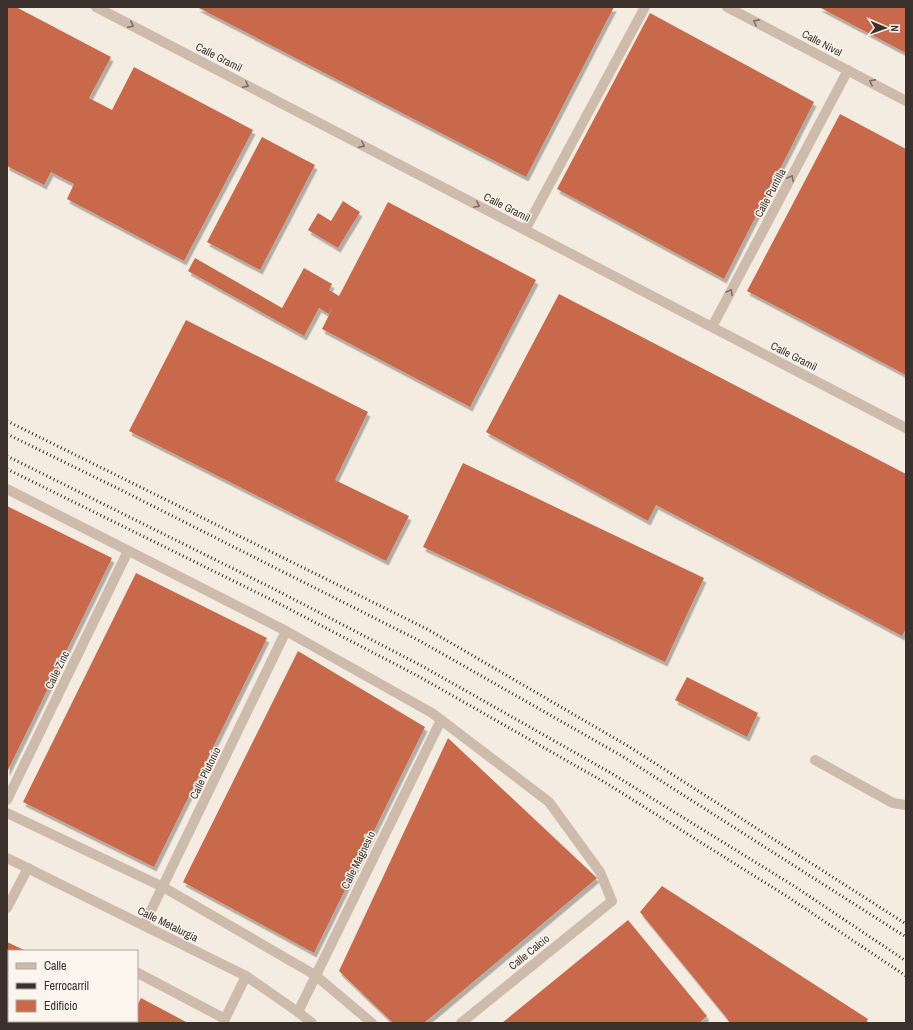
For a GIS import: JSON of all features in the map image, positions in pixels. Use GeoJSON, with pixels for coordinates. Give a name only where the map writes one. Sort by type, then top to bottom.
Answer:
{"type":"FeatureCollection","features":[{"type":"Feature","properties":{"kind":"street","name":"Calle Gramil"},"geometry":{"type":"LineString","coordinates":[[96,7],[906,428]]}},
{"type":"Feature","properties":{"kind":"street"},"geometry":{"type":"LineString","coordinates":[[525,230],[645,7]]}},
{"type":"Feature","properties":{"kind":"street","name":"Calle Nivel"},"geometry":{"type":"LineString","coordinates":[[727,7],[906,101]]}},
{"type":"Feature","properties":{"kind":"street","name":"Calle Puntilla"},"geometry":{"type":"LineString","coordinates":[[712,327],[848,70]]}},
{"type":"Feature","properties":{"kind":"street"},"geometry":{"type":"LineString","coordinates":[[7,489],[286,631],[432,713],[441,720]]}},
{"type":"Feature","properties":{"kind":"street","name":"Calle Zinc"},"geometry":{"type":"LineString","coordinates":[[7,800],[128,551]]}},
{"type":"Feature","properties":{"kind":"street","name":"Calle Plutonio"},"geometry":{"type":"LineString","coordinates":[[144,925],[286,631]]}},
{"type":"Feature","properties":{"kind":"street","name":"Calle Calcio"},"geometry":{"type":"LineString","coordinates":[[441,720],[549,802],[600,872],[612,901],[461,1023]]}},
{"type":"Feature","properties":{"kind":"street","name":"Calle Magnesio"},"geometry":{"type":"LineString","coordinates":[[298,1012],[441,720]]}},
{"type":"Feature","properties":{"kind":"street"},"geometry":{"type":"LineString","coordinates":[[815,760],[893,803],[906,805]]}},
{"type":"Feature","properties":{"kind":"street"},"geometry":{"type":"LineString","coordinates":[[7,813],[163,887],[316,975],[372,1023]]}},
{"type":"Feature","properties":{"kind":"street","name":"Calle Metalurgia"},"geometry":{"type":"LineString","coordinates":[[7,858],[246,976],[312,1023]]}},
{"type":"Feature","properties":{"kind":"street"},"geometry":{"type":"LineString","coordinates":[[7,908],[28,868]]}},
{"type":"Feature","properties":{"kind":"street"},"geometry":{"type":"LineString","coordinates":[[138,973],[224,1021],[246,976]]}},
{"type":"Feature","properties":{"kind":"building"},"geometry":{"type":"Polygon","coordinates":[[[7,7],[16,7],[111,57],[89,98],[112,110],[134,67],[253,130],[184,261],[67,199],[74,184],[51,172],[44,185],[7,166],[7,7]]]}},
{"type":"Feature","properties":{"kind":"building"},"geometry":{"type":"Polygon","coordinates":[[[197,7],[614,7],[526,177],[197,7]]]}},
{"type":"Feature","properties":{"kind":"building"},"geometry":{"type":"Polygon","coordinates":[[[819,7],[906,7],[906,53],[819,7]]]}},
{"type":"Feature","properties":{"kind":"building"},"geometry":{"type":"Polygon","coordinates":[[[650,13],[814,102],[724,279],[557,189],[650,13]]]}},
{"type":"Feature","properties":{"kind":"building"},"geometry":{"type":"Polygon","coordinates":[[[840,114],[906,149],[906,375],[747,291],[840,114]]]}},
{"type":"Feature","properties":{"kind":"building"},"geometry":{"type":"Polygon","coordinates":[[[262,137],[315,165],[260,270],[207,242],[262,137]]]}},
{"type":"Feature","properties":{"kind":"building"},"geometry":{"type":"Polygon","coordinates":[[[343,201],[360,212],[338,248],[308,230],[318,213],[331,221],[343,201]]]}},
{"type":"Feature","properties":{"kind":"building"},"geometry":{"type":"Polygon","coordinates":[[[388,202],[536,280],[470,407],[322,329],[334,305],[329,314],[319,308],[304,336],[188,271],[195,258],[282,308],[304,268],[332,284],[329,290],[339,296],[388,202]]]}},
{"type":"Feature","properties":{"kind":"building"},"geometry":{"type":"Polygon","coordinates":[[[559,294],[906,474],[906,629],[902,636],[656,505],[648,521],[486,432],[559,294]]]}},
{"type":"Feature","properties":{"kind":"building"},"geometry":{"type":"Polygon","coordinates":[[[186,320],[368,412],[335,480],[409,516],[386,561],[129,431],[186,320]]]}},
{"type":"Feature","properties":{"kind":"building"},"geometry":{"type":"Polygon","coordinates":[[[463,463],[704,578],[665,662],[423,547],[463,463]]]}},
{"type":"Feature","properties":{"kind":"building"},"geometry":{"type":"Polygon","coordinates":[[[7,506],[112,558],[7,772],[7,506]]]}},
{"type":"Feature","properties":{"kind":"building"},"geometry":{"type":"Polygon","coordinates":[[[136,573],[267,638],[154,867],[23,802],[136,573]]]}},
{"type":"Feature","properties":{"kind":"building"},"geometry":{"type":"Polygon","coordinates":[[[298,651],[425,727],[314,953],[183,882],[298,651]]]}},
{"type":"Feature","properties":{"kind":"building"},"geometry":{"type":"Polygon","coordinates":[[[687,677],[758,713],[747,737],[675,700],[687,677]]]}},
{"type":"Feature","properties":{"kind":"building"},"geometry":{"type":"Polygon","coordinates":[[[448,738],[597,878],[424,1023],[393,1023],[339,971],[448,738]]]}},
{"type":"Feature","properties":{"kind":"building"},"geometry":{"type":"Polygon","coordinates":[[[662,886],[868,1019],[866,1023],[730,1023],[640,912],[662,886]]]}},
{"type":"Feature","properties":{"kind":"building"},"geometry":{"type":"Polygon","coordinates":[[[628,920],[707,1016],[699,1023],[502,1023],[628,920]]]}},
{"type":"Feature","properties":{"kind":"building"},"geometry":{"type":"Polygon","coordinates":[[[7,942],[24,950],[8,950],[8,1022],[92,1022],[91,1023],[7,1023],[7,942]]]}},
{"type":"Feature","properties":{"kind":"building"},"geometry":{"type":"Polygon","coordinates":[[[141,998],[188,1023],[128,1023],[138,1022],[138,1004],[141,998]]]}},
{"type":"Feature","properties":{"kind":"railway"},"geometry":{"type":"LineString","coordinates":[[7,421],[427,629],[628,746],[906,924]]}},
{"type":"Feature","properties":{"kind":"railway"},"geometry":{"type":"LineString","coordinates":[[7,434],[420,641],[622,756],[906,937]]}},
{"type":"Feature","properties":{"kind":"railway"},"geometry":{"type":"LineString","coordinates":[[7,456],[276,590],[422,666],[611,773],[794,886],[906,961]]}},
{"type":"Feature","properties":{"kind":"railway"},"geometry":{"type":"LineString","coordinates":[[7,469],[272,600],[418,676],[606,783],[788,897],[906,976]]}}]}
